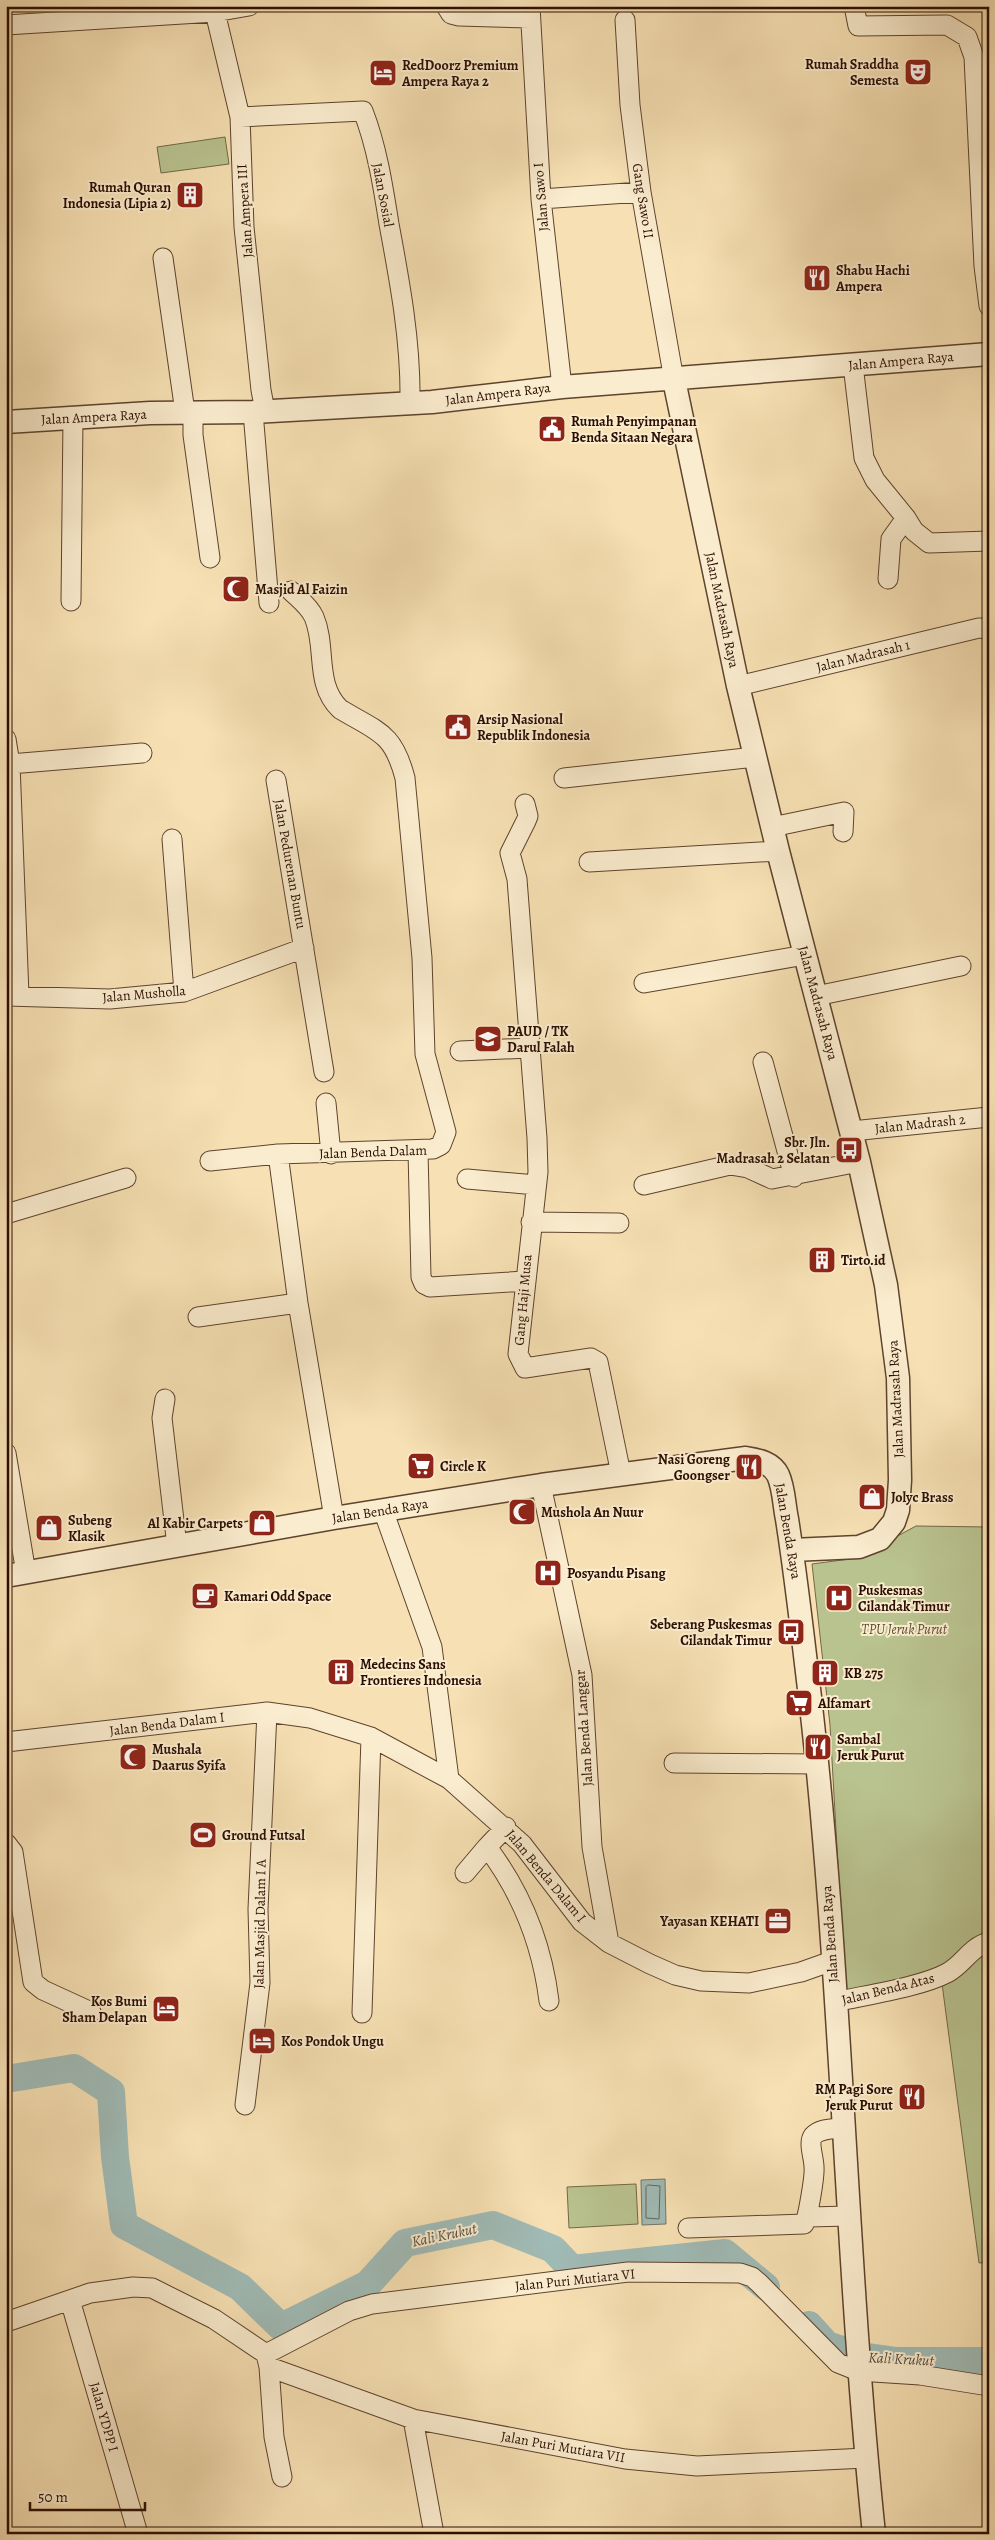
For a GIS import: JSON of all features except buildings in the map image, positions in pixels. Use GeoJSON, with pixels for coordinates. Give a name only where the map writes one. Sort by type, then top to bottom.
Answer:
{"type":"FeatureCollection","features":[{"type":"Feature","properties":{"kind":"street"},"geometry":{"type":"LineString","coordinates":[[6,25],[215,12],[249,6]]}},
{"type":"Feature","properties":{"kind":"street"},"geometry":{"type":"LineString","coordinates":[[446,6],[451,14],[459,16],[530,12]]}},
{"type":"Feature","properties":{"kind":"street"},"geometry":{"type":"LineString","coordinates":[[854,6],[858,26],[947,25],[967,37],[974,57],[984,266],[989,306]]}},
{"type":"Feature","properties":{"kind":"street","name":"Jalan Ampera III"},"geometry":{"type":"LineString","coordinates":[[215,12],[240,117],[244,227],[259,411],[269,602]]}},
{"type":"Feature","properties":{"kind":"street","name":"Jalan Sawo I"},"geometry":{"type":"LineString","coordinates":[[530,12],[541,199],[562,387]]}},
{"type":"Feature","properties":{"kind":"street","name":"Gang Sawo II"},"geometry":{"type":"LineString","coordinates":[[625,20],[630,104],[641,192],[674,380]]}},
{"type":"Feature","properties":{"kind":"street","name":"Jalan Sosial"},"geometry":{"type":"LineString","coordinates":[[240,117],[363,112],[380,172],[408,334],[410,403]]}},
{"type":"Feature","properties":{"kind":"street"},"geometry":{"type":"LineString","coordinates":[[541,199],[641,192]]}},
{"type":"Feature","properties":{"kind":"street"},"geometry":{"type":"LineString","coordinates":[[163,258],[193,435],[210,558]]}},
{"type":"Feature","properties":{"kind":"street","name":"Jalan Ampera Raya"},"geometry":{"type":"LineString","coordinates":[[6,422],[410,403],[562,387],[674,380],[989,354]]}},
{"type":"Feature","properties":{"kind":"street"},"geometry":{"type":"LineString","coordinates":[[851,366],[853,393],[858,405],[864,458],[875,480],[918,536],[929,543],[989,541]]}},
{"type":"Feature","properties":{"kind":"street","name":"Jalan Madrasah Raya"},"geometry":{"type":"LineString","coordinates":[[674,380],[738,686],[772,827],[852,1130],[886,1285],[896,1352],[899,1417],[898,1510],[889,1530],[871,1543],[859,1547],[792,1550]]}},
{"type":"Feature","properties":{"kind":"street"},"geometry":{"type":"LineString","coordinates":[[71,601],[73,418]]}},
{"type":"Feature","properties":{"kind":"street"},"geometry":{"type":"LineString","coordinates":[[888,579],[891,539],[906,518]]}},
{"type":"Feature","properties":{"kind":"street","name":"Jalan Benda Dalam"},"geometry":{"type":"LineString","coordinates":[[210,1161],[278,1154],[418,1151],[438,1148],[444,1141],[446,1132],[426,1054],[422,958],[405,778],[397,752],[391,742],[340,709],[327,693],[314,616],[291,590]]}},
{"type":"Feature","properties":{"kind":"street","name":"Jalan Madrasah 1"},"geometry":{"type":"LineString","coordinates":[[738,686],[979,628],[989,629]]}},
{"type":"Feature","properties":{"kind":"street"},"geometry":{"type":"LineString","coordinates":[[6,739],[10,764],[8,791],[13,995]]}},
{"type":"Feature","properties":{"kind":"street"},"geometry":{"type":"LineString","coordinates":[[10,764],[142,753]]}},
{"type":"Feature","properties":{"kind":"street"},"geometry":{"type":"LineString","coordinates":[[564,778],[755,756]]}},
{"type":"Feature","properties":{"kind":"street","name":"Jalan Pedurenan Buntu"},"geometry":{"type":"LineString","coordinates":[[276,780],[324,1072]]}},
{"type":"Feature","properties":{"kind":"street","name":"Gang Haji Musa"},"geometry":{"type":"LineString","coordinates":[[525,804],[528,816],[510,854],[517,879],[537,1138],[535,1188],[518,1354],[522,1364],[529,1368],[591,1358],[598,1362],[621,1474]]}},
{"type":"Feature","properties":{"kind":"street"},"geometry":{"type":"LineString","coordinates":[[772,827],[846,807],[843,832]]}},
{"type":"Feature","properties":{"kind":"street"},"geometry":{"type":"LineString","coordinates":[[172,839],[184,992]]}},
{"type":"Feature","properties":{"kind":"street"},"geometry":{"type":"LineString","coordinates":[[589,862],[778,850]]}},
{"type":"Feature","properties":{"kind":"street","name":"Jalan Musholla"},"geometry":{"type":"LineString","coordinates":[[13,995],[110,999],[184,992],[304,948]]}},
{"type":"Feature","properties":{"kind":"street"},"geometry":{"type":"LineString","coordinates":[[644,982],[805,955]]}},
{"type":"Feature","properties":{"kind":"street"},"geometry":{"type":"LineString","coordinates":[[816,996],[961,966]]}},
{"type":"Feature","properties":{"kind":"street"},"geometry":{"type":"LineString","coordinates":[[460,1051],[530,1048]]}},
{"type":"Feature","properties":{"kind":"street"},"geometry":{"type":"LineString","coordinates":[[763,1062],[794,1176]]}},
{"type":"Feature","properties":{"kind":"street"},"geometry":{"type":"LineString","coordinates":[[326,1103],[331,1154]]}},
{"type":"Feature","properties":{"kind":"street","name":"Jalan Madrash 2"},"geometry":{"type":"LineString","coordinates":[[852,1130],[989,1118]]}},
{"type":"Feature","properties":{"kind":"street"},"geometry":{"type":"LineString","coordinates":[[418,1151],[421,1277],[424,1284],[430,1287],[525,1281]]}},
{"type":"Feature","properties":{"kind":"street"},"geometry":{"type":"LineString","coordinates":[[278,1154],[298,1303],[334,1518]]}},
{"type":"Feature","properties":{"kind":"street"},"geometry":{"type":"LineString","coordinates":[[644,1186],[730,1165],[744,1166],[772,1179],[859,1162]]}},
{"type":"Feature","properties":{"kind":"street"},"geometry":{"type":"LineString","coordinates":[[6,1214],[126,1178]]}},
{"type":"Feature","properties":{"kind":"street"},"geometry":{"type":"LineString","coordinates":[[466,1179],[535,1188]]}},
{"type":"Feature","properties":{"kind":"street"},"geometry":{"type":"LineString","coordinates":[[531,1222],[619,1223]]}},
{"type":"Feature","properties":{"kind":"street"},"geometry":{"type":"LineString","coordinates":[[198,1317],[298,1303]]}},
{"type":"Feature","properties":{"kind":"street"},"geometry":{"type":"LineString","coordinates":[[165,1399],[162,1418],[177,1546]]}},
{"type":"Feature","properties":{"kind":"street","name":"Jalan Benda Raya"},"geometry":{"type":"LineString","coordinates":[[16,1575],[334,1518],[542,1485],[746,1458],[764,1462],[773,1469],[780,1480],[792,1550],[817,1764],[835,2002],[857,2358],[874,2534]]}},
{"type":"Feature","properties":{"kind":"street"},"geometry":{"type":"LineString","coordinates":[[7,1461],[16,1575]]}},
{"type":"Feature","properties":{"kind":"street","name":"Jalan Benda Langgar"},"geometry":{"type":"LineString","coordinates":[[542,1485],[582,1675],[592,1847],[608,1943]]}},
{"type":"Feature","properties":{"kind":"street"},"geometry":{"type":"LineString","coordinates":[[383,1510],[432,1647],[449,1778]]}},
{"type":"Feature","properties":{"kind":"street","name":"Jalan Benda Dalam I"},"geometry":{"type":"LineString","coordinates":[[6,1742],[266,1712],[310,1718],[371,1737],[449,1778],[506,1827],[522,1844],[582,1922],[608,1943],[675,1975],[719,1982],[749,1983],[772,1979],[832,1961]]}},
{"type":"Feature","properties":{"kind":"street","name":"Jalan Masjid Dalam I A"},"geometry":{"type":"LineString","coordinates":[[245,2105],[260,1983],[258,1909],[266,1712]]}},
{"type":"Feature","properties":{"kind":"street"},"geometry":{"type":"LineString","coordinates":[[362,2013],[371,1737]]}},
{"type":"Feature","properties":{"kind":"street"},"geometry":{"type":"LineString","coordinates":[[674,1763],[817,1764]]}},
{"type":"Feature","properties":{"kind":"street"},"geometry":{"type":"LineString","coordinates":[[465,1873],[487,1846],[506,1827]]}},
{"type":"Feature","properties":{"kind":"street"},"geometry":{"type":"LineString","coordinates":[[487,1846],[511,1882],[528,1918],[544,1966],[549,2001]]}},
{"type":"Feature","properties":{"kind":"street"},"geometry":{"type":"LineString","coordinates":[[10,1847],[32,1976],[36,1986],[91,2012]]}},
{"type":"Feature","properties":{"kind":"street","name":"Jalan Benda Atas"},"geometry":{"type":"LineString","coordinates":[[835,2002],[935,1979],[959,1966],[967,1954],[981,1944],[989,1942]]}},
{"type":"Feature","properties":{"kind":"street"},"geometry":{"type":"LineString","coordinates":[[688,2228],[798,2226],[804,2224],[809,2216],[809,2197],[814,2167],[811,2140],[815,2134],[824,2129],[843,2128]]}},
{"type":"Feature","properties":{"kind":"street"},"geometry":{"type":"LineString","coordinates":[[809,2216],[848,2216]]}},
{"type":"Feature","properties":{"kind":"street","name":"Jalan Puri Mutiara VI"},"geometry":{"type":"LineString","coordinates":[[268,2360],[349,2311],[372,2304],[628,2272],[740,2273],[752,2277],[838,2363],[857,2358]]}},
{"type":"Feature","properties":{"kind":"street","name":"Jalan Puri Mutiara VII"},"geometry":{"type":"LineString","coordinates":[[6,2322],[70,2300],[133,2287],[152,2288],[214,2320],[268,2360],[412,2419],[624,2459],[670,2464],[720,2465],[866,2458]]}},
{"type":"Feature","properties":{"kind":"street","name":"Jalan YDPP I"},"geometry":{"type":"LineString","coordinates":[[70,2300],[138,2534]]}},
{"type":"Feature","properties":{"kind":"street"},"geometry":{"type":"LineString","coordinates":[[857,2358],[920,2375],[989,2386]]}},
{"type":"Feature","properties":{"kind":"street"},"geometry":{"type":"LineString","coordinates":[[268,2360],[274,2438],[282,2477]]}},
{"type":"Feature","properties":{"kind":"street"},"geometry":{"type":"LineString","coordinates":[[412,2419],[434,2534]]}},
{"type":"Feature","properties":{"kind":"green space"},"geometry":{"type":"Polygon","coordinates":[[[225,137],[229,164],[161,173],[157,147],[225,137]]]}},
{"type":"Feature","properties":{"kind":"green space","name":"TPU Jeruk Purut"},"geometry":{"type":"Polygon","coordinates":[[[916,1526],[989,1527],[989,2262],[979,2263],[941,1976],[846,2005],[830,1725],[812,1564],[857,1558],[916,1526]]]}},
{"type":"Feature","properties":{"kind":"green space"},"geometry":{"type":"Polygon","coordinates":[[[636,2184],[638,2224],[569,2228],[567,2187],[636,2184]]]}},
{"type":"Feature","properties":{"kind":"water"},"geometry":{"type":"Polygon","coordinates":[[[665,2179],[666,2224],[642,2225],[641,2180],[665,2179]]]}},
{"type":"Feature","properties":{"kind":"waterway","name":"Kali Krukut"},"geometry":{"type":"LineString","coordinates":[[6,2079],[74,2068],[111,2092],[115,2157],[124,2225],[240,2287],[281,2327],[368,2284],[405,2243],[493,2225],[553,2249],[572,2269],[725,2253],[766,2287]]}},
{"type":"Feature","properties":{"kind":"waterway","name":"Kali Krukut"},"geometry":{"type":"LineString","coordinates":[[809,2325],[827,2345],[861,2356],[896,2361],[989,2361]]}},
{"type":"Feature","properties":{"kind":"place","name":"Rumah Sraddha Semesta"},"geometry":{"type":"Point","coordinates":[918,72]}},
{"type":"Feature","properties":{"kind":"place","name":"RedDoorz Premium Ampera Raya 2"},"geometry":{"type":"Point","coordinates":[383,73]}},
{"type":"Feature","properties":{"kind":"place","name":"Rumah Quran Indonesia (Lipia 2)"},"geometry":{"type":"Point","coordinates":[190,195]}},
{"type":"Feature","properties":{"kind":"place","name":"Shabu Hachi Ampera"},"geometry":{"type":"Point","coordinates":[817,278]}},
{"type":"Feature","properties":{"kind":"place","name":"Rumah Penyimpanan Benda Sitaan Negara"},"geometry":{"type":"Point","coordinates":[552,429]}},
{"type":"Feature","properties":{"kind":"place","name":"Masjid Al Faizin"},"geometry":{"type":"Point","coordinates":[236,589]}},
{"type":"Feature","properties":{"kind":"place","name":"Arsip Nasional Republik Indonesia"},"geometry":{"type":"Point","coordinates":[458,727]}},
{"type":"Feature","properties":{"kind":"place","name":"PAUD / TK Darul Falah"},"geometry":{"type":"Point","coordinates":[488,1039]}},
{"type":"Feature","properties":{"kind":"place","name":"Sbr. Jln. Madrasah 2 Selatan"},"geometry":{"type":"Point","coordinates":[849,1150]}},
{"type":"Feature","properties":{"kind":"place","name":"Tirto.id"},"geometry":{"type":"Point","coordinates":[822,1260]}},
{"type":"Feature","properties":{"kind":"place","name":"Circle K"},"geometry":{"type":"Point","coordinates":[421,1466]}},
{"type":"Feature","properties":{"kind":"place","name":"Nasi Goreng Goongser"},"geometry":{"type":"Point","coordinates":[749,1467]}},
{"type":"Feature","properties":{"kind":"place","name":"Jolyc Brass"},"geometry":{"type":"Point","coordinates":[872,1497]}},
{"type":"Feature","properties":{"kind":"place","name":"Mushola An Nuur"},"geometry":{"type":"Point","coordinates":[522,1512]}},
{"type":"Feature","properties":{"kind":"place","name":"Al Kabir Carpets"},"geometry":{"type":"Point","coordinates":[262,1523]}},
{"type":"Feature","properties":{"kind":"place","name":"Subeng Klasik"},"geometry":{"type":"Point","coordinates":[49,1528]}},
{"type":"Feature","properties":{"kind":"place","name":"Posyandu Pisang"},"geometry":{"type":"Point","coordinates":[548,1573]}},
{"type":"Feature","properties":{"kind":"place","name":"Kamari Odd Space"},"geometry":{"type":"Point","coordinates":[205,1596]}},
{"type":"Feature","properties":{"kind":"place","name":"Puskesmas Cilandak Timur"},"geometry":{"type":"Point","coordinates":[839,1598]}},
{"type":"Feature","properties":{"kind":"place","name":"Seberang Puskesmas Cilandak Timur"},"geometry":{"type":"Point","coordinates":[791,1632]}},
{"type":"Feature","properties":{"kind":"place","name":"Medecins Sans Frontieres Indonesia"},"geometry":{"type":"Point","coordinates":[341,1672]}},
{"type":"Feature","properties":{"kind":"place","name":"KB 275"},"geometry":{"type":"Point","coordinates":[825,1673]}},
{"type":"Feature","properties":{"kind":"place","name":"Alfamart"},"geometry":{"type":"Point","coordinates":[799,1703]}},
{"type":"Feature","properties":{"kind":"place","name":"Sambal Jeruk Purut"},"geometry":{"type":"Point","coordinates":[818,1747]}},
{"type":"Feature","properties":{"kind":"place","name":"Mushala Daarus Syifa"},"geometry":{"type":"Point","coordinates":[133,1757]}},
{"type":"Feature","properties":{"kind":"place","name":"Ground Futsal"},"geometry":{"type":"Point","coordinates":[203,1835]}},
{"type":"Feature","properties":{"kind":"place","name":"Yayasan KEHATI"},"geometry":{"type":"Point","coordinates":[778,1921]}},
{"type":"Feature","properties":{"kind":"place","name":"Kos Bumi Sham Delapan"},"geometry":{"type":"Point","coordinates":[166,2009]}},
{"type":"Feature","properties":{"kind":"place","name":"Kos Pondok Ungu"},"geometry":{"type":"Point","coordinates":[262,2041]}},
{"type":"Feature","properties":{"kind":"place","name":"RM Pagi Sore Jeruk Purut"},"geometry":{"type":"Point","coordinates":[912,2097]}}]}
